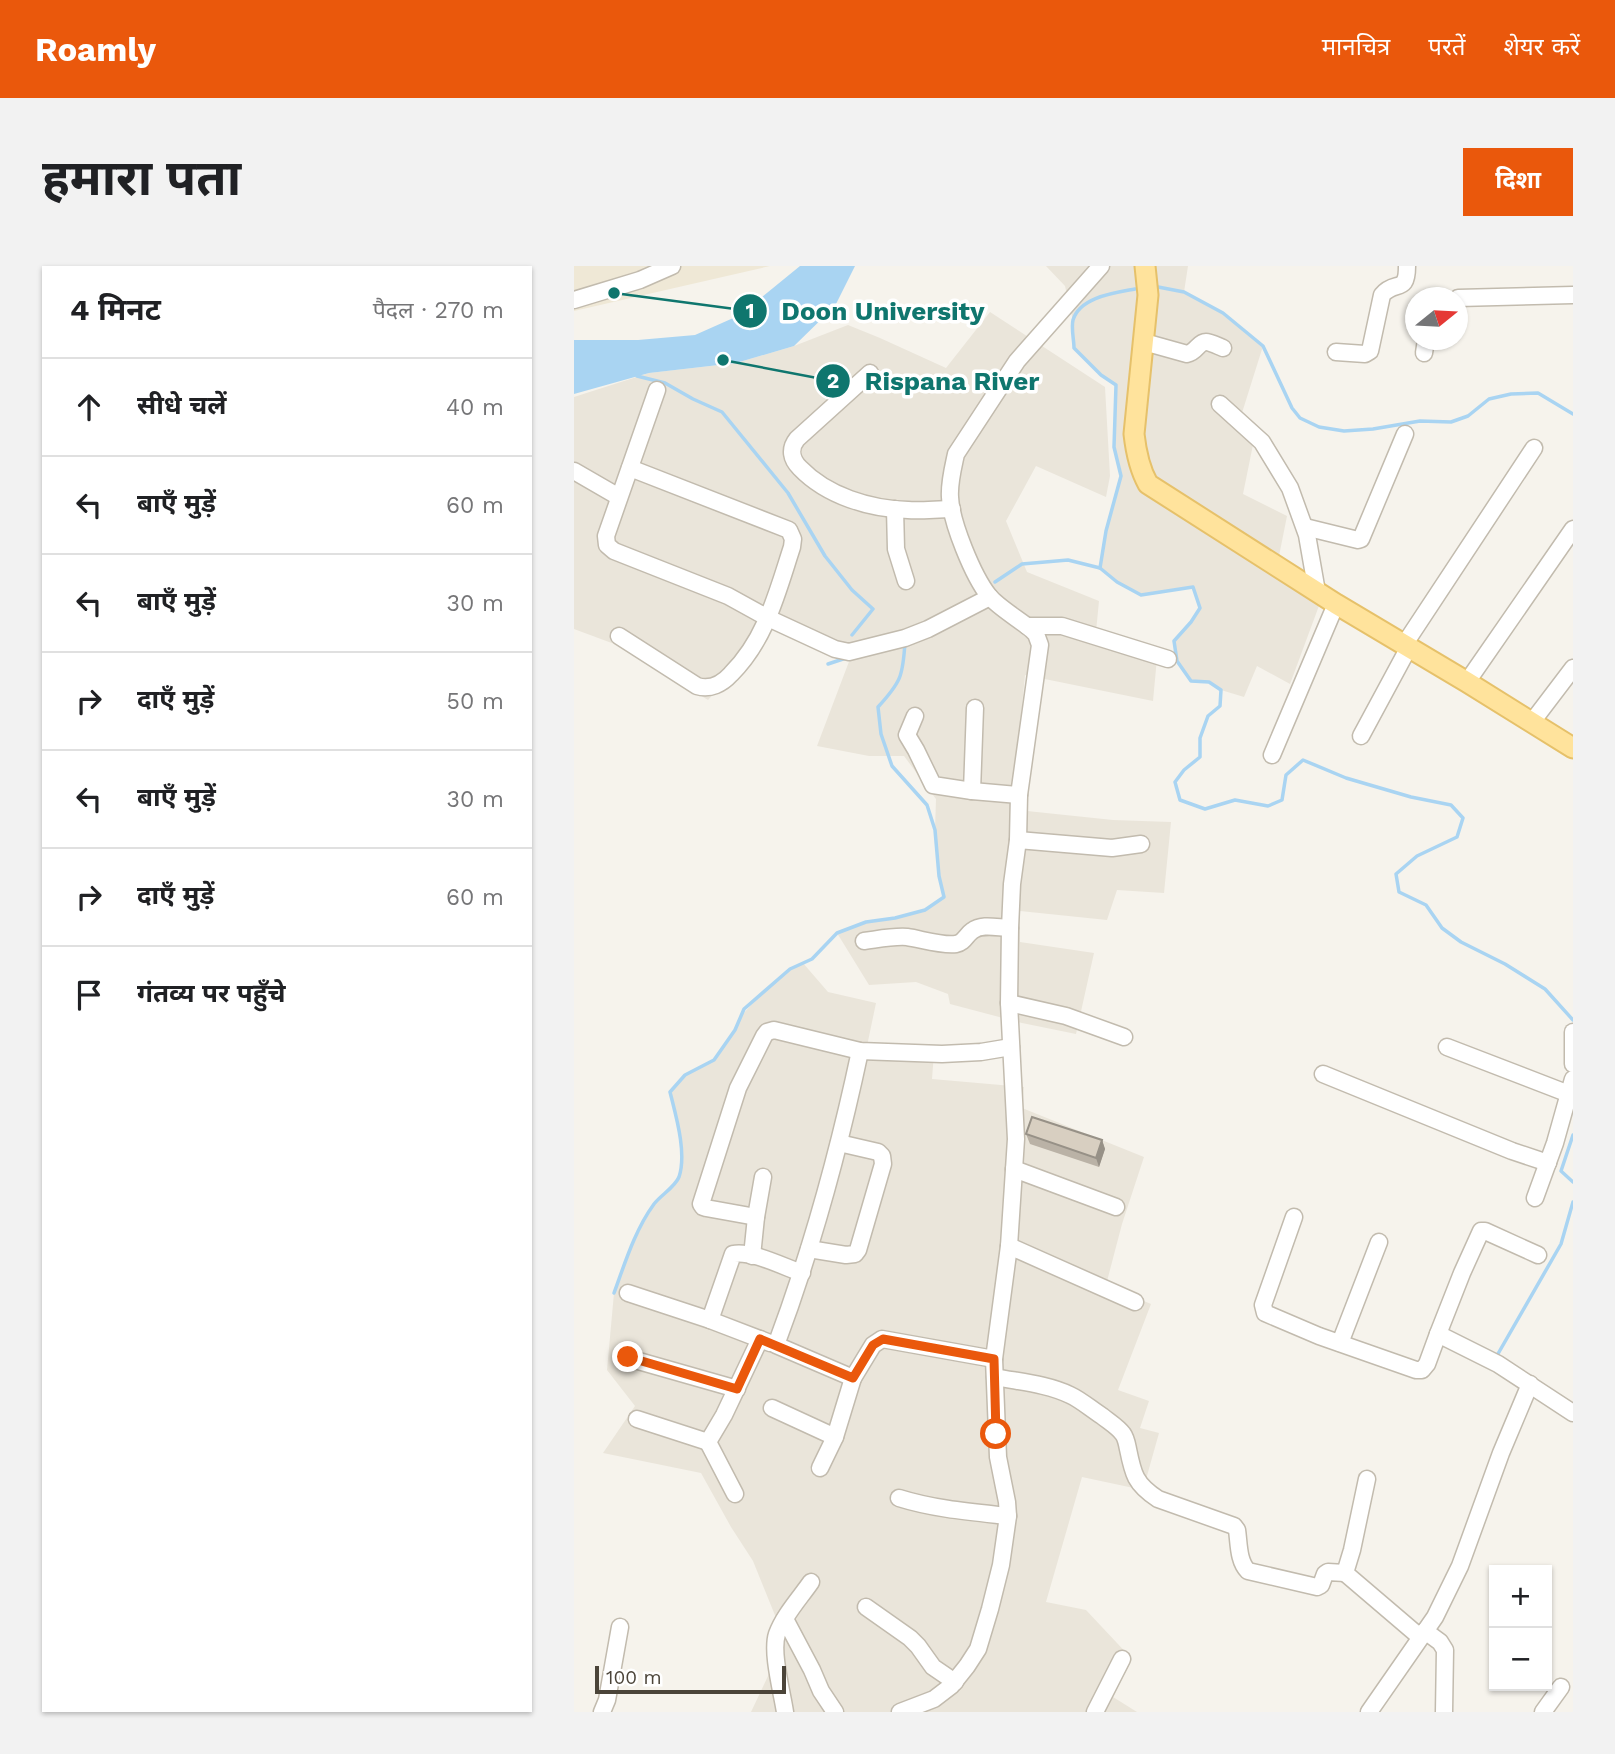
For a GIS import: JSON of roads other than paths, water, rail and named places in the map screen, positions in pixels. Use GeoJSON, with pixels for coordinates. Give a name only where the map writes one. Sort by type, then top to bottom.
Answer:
{"type":"FeatureCollection","features":[{"type":"Feature","properties":{"kind":"main road"},"geometry":{"type":"LineString","coordinates":[[1145,266],[1148,295],[1135,434],[1137,456],[1148,484],[1336,604],[1573,748]]}},
{"type":"Feature","properties":{"kind":"street"},"geometry":{"type":"LineString","coordinates":[[574,300],[640,280],[672,266]]}},
{"type":"Feature","properties":{"kind":"street"},"geometry":{"type":"LineString","coordinates":[[901,1712],[934,1699],[955,1682],[978,1649],[1001,1565],[1008,1516],[997,1446],[994,1359],[1009,1246],[1016,1139],[1009,1003],[1012,884],[1018,840],[1019,795],[1040,645],[1036,634],[990,597],[967,555],[952,509],[952,469],[956,454],[1017,361],[1101,266]]}},
{"type":"Feature","properties":{"kind":"street"},"geometry":{"type":"LineString","coordinates":[[1336,352],[1364,354],[1370,351],[1382,295],[1386,290],[1406,281],[1407,266]]}},
{"type":"Feature","properties":{"kind":"street"},"geometry":{"type":"LineString","coordinates":[[1468,298],[1573,295]]}},
{"type":"Feature","properties":{"kind":"street"},"geometry":{"type":"LineString","coordinates":[[1144,342],[1187,354],[1206,342],[1223,348]]}},
{"type":"Feature","properties":{"kind":"street"},"geometry":{"type":"LineString","coordinates":[[870,373],[797,439],[792,450],[794,462],[813,481],[853,500],[910,511],[952,509]]}},
{"type":"Feature","properties":{"kind":"street"},"geometry":{"type":"LineString","coordinates":[[657,390],[606,536],[610,548],[728,596],[768,618],[835,649],[849,652],[905,638],[990,597]]}},
{"type":"Feature","properties":{"kind":"street"},"geometry":{"type":"LineString","coordinates":[[1220,404],[1266,447],[1290,488],[1305,527],[1317,592]]}},
{"type":"Feature","properties":{"kind":"street"},"geometry":{"type":"LineString","coordinates":[[1305,527],[1361,539],[1405,433]]}},
{"type":"Feature","properties":{"kind":"street"},"geometry":{"type":"LineString","coordinates":[[1361,736],[1406,646],[1534,448]]}},
{"type":"Feature","properties":{"kind":"street"},"geometry":{"type":"LineString","coordinates":[[619,636],[697,686],[712,687],[725,680],[743,662],[757,642],[768,618],[793,539],[789,530],[630,468]]}},
{"type":"Feature","properties":{"kind":"street"},"geometry":{"type":"LineString","coordinates":[[576,478],[619,497]]}},
{"type":"Feature","properties":{"kind":"street"},"geometry":{"type":"LineString","coordinates":[[895,509],[896,549],[906,581]]}},
{"type":"Feature","properties":{"kind":"street"},"geometry":{"type":"LineString","coordinates":[[1467,682],[1573,528]]}},
{"type":"Feature","properties":{"kind":"street"},"geometry":{"type":"LineString","coordinates":[[1272,755],[1336,604]]}},
{"type":"Feature","properties":{"kind":"street"},"geometry":{"type":"LineString","coordinates":[[1027,626],[1062,626],[1168,659]]}},
{"type":"Feature","properties":{"kind":"street"},"geometry":{"type":"LineString","coordinates":[[1532,722],[1573,668]]}},
{"type":"Feature","properties":{"kind":"street"},"geometry":{"type":"LineString","coordinates":[[972,791],[975,708]]}},
{"type":"Feature","properties":{"kind":"street"},"geometry":{"type":"LineString","coordinates":[[915,716],[907,736],[931,783],[972,791],[1019,795]]}},
{"type":"Feature","properties":{"kind":"street"},"geometry":{"type":"LineString","coordinates":[[1018,840],[1112,848],[1141,844]]}},
{"type":"Feature","properties":{"kind":"street"},"geometry":{"type":"LineString","coordinates":[[864,941],[906,937],[954,945],[962,942],[977,928],[1010,928]]}},
{"type":"Feature","properties":{"kind":"street"},"geometry":{"type":"LineString","coordinates":[[1009,1003],[1066,1016],[1124,1037]]}},
{"type":"Feature","properties":{"kind":"street"},"geometry":{"type":"LineString","coordinates":[[756,1217],[706,1208],[701,1204],[738,1088],[767,1032],[774,1030],[860,1051],[942,1054],[1011,1047]]}},
{"type":"Feature","properties":{"kind":"street"},"geometry":{"type":"LineString","coordinates":[[1573,1032],[1573,1064]]}},
{"type":"Feature","properties":{"kind":"street"},"geometry":{"type":"LineString","coordinates":[[1447,1047],[1571,1086],[1535,1198]]}},
{"type":"Feature","properties":{"kind":"street"},"geometry":{"type":"LineString","coordinates":[[708,1442],[737,1389],[768,1342],[802,1273],[839,1143],[860,1051]]}},
{"type":"Feature","properties":{"kind":"street"},"geometry":{"type":"LineString","coordinates":[[1323,1074],[1548,1163]]}},
{"type":"Feature","properties":{"kind":"street"},"geometry":{"type":"LineString","coordinates":[[809,1249],[855,1254],[883,1164],[882,1156],[878,1152],[839,1143]]}},
{"type":"Feature","properties":{"kind":"street"},"geometry":{"type":"LineString","coordinates":[[1014,1169],[1116,1207]]}},
{"type":"Feature","properties":{"kind":"street"},"geometry":{"type":"LineString","coordinates":[[752,1256],[764,1177]]}},
{"type":"Feature","properties":{"kind":"street"},"geometry":{"type":"LineString","coordinates":[[1294,1217],[1263,1309],[1268,1315],[1419,1370],[1427,1364],[1480,1232],[1483,1230],[1538,1255]]}},
{"type":"Feature","properties":{"kind":"street"},"geometry":{"type":"LineString","coordinates":[[1340,1343],[1379,1242]]}},
{"type":"Feature","properties":{"kind":"street"},"geometry":{"type":"LineString","coordinates":[[1009,1246],[1135,1302]]}},
{"type":"Feature","properties":{"kind":"street"},"geometry":{"type":"LineString","coordinates":[[710,1320],[731,1255],[737,1252],[802,1273]]}},
{"type":"Feature","properties":{"kind":"street"},"geometry":{"type":"LineString","coordinates":[[628,1293],[710,1320],[853,1378]]}},
{"type":"Feature","properties":{"kind":"street"},"geometry":{"type":"LineString","coordinates":[[1438,1334],[1495,1362],[1573,1413]]}},
{"type":"Feature","properties":{"kind":"street"},"geometry":{"type":"LineString","coordinates":[[820,1468],[835,1437],[853,1378],[873,1345],[883,1339],[994,1359]]}},
{"type":"Feature","properties":{"kind":"street"},"geometry":{"type":"LineString","coordinates":[[628,1357],[737,1389]]}},
{"type":"Feature","properties":{"kind":"street"},"geometry":{"type":"LineString","coordinates":[[995,1377],[1068,1394],[1116,1427],[1123,1434],[1136,1479],[1158,1499],[1234,1526],[1237,1530],[1241,1561],[1248,1571],[1317,1587],[1328,1572],[1345,1573],[1423,1634],[1440,1642],[1446,1650],[1444,1712]]}},
{"type":"Feature","properties":{"kind":"street"},"geometry":{"type":"LineString","coordinates":[[1370,1712],[1435,1616],[1460,1566],[1529,1385]]}},
{"type":"Feature","properties":{"kind":"street"},"geometry":{"type":"LineString","coordinates":[[772,1408],[835,1437]]}},
{"type":"Feature","properties":{"kind":"street"},"geometry":{"type":"LineString","coordinates":[[637,1419],[708,1442],[735,1494]]}},
{"type":"Feature","properties":{"kind":"street"},"geometry":{"type":"LineString","coordinates":[[1345,1573],[1367,1479]]}},
{"type":"Feature","properties":{"kind":"street"},"geometry":{"type":"LineString","coordinates":[[898,1498],[923,1506],[1008,1516]]}},
{"type":"Feature","properties":{"kind":"street"},"geometry":{"type":"LineString","coordinates":[[785,1712],[775,1651],[776,1638],[781,1624],[811,1582]]}},
{"type":"Feature","properties":{"kind":"street"},"geometry":{"type":"LineString","coordinates":[[866,1607],[910,1638],[933,1667],[955,1682]]}},
{"type":"Feature","properties":{"kind":"street"},"geometry":{"type":"LineString","coordinates":[[785,1619],[821,1691],[835,1712]]}},
{"type":"Feature","properties":{"kind":"street"},"geometry":{"type":"LineString","coordinates":[[602,1712],[607,1700],[620,1627]]}},
{"type":"Feature","properties":{"kind":"street"},"geometry":{"type":"LineString","coordinates":[[1096,1712],[1122,1659]]}},
{"type":"Feature","properties":{"kind":"street"},"geometry":{"type":"LineString","coordinates":[[1543,1712],[1560,1687]]}},
{"type":"Feature","properties":{"kind":"water"},"geometry":{"type":"Polygon","coordinates":[[[800,266],[855,266],[835,306],[794,346],[736,363],[649,373],[574,394],[574,340],[638,340],[695,335],[740,315],[800,266]]]}},
{"type":"Feature","properties":{"kind":"waterway"},"geometry":{"type":"LineString","coordinates":[[1153,286],[1184,292],[1223,313],[1263,346],[1292,408],[1300,418],[1319,427],[1344,431],[1420,421],[1451,422],[1468,416],[1489,399],[1511,394],[1538,393],[1573,414]]}},
{"type":"Feature","properties":{"kind":"waterway"},"geometry":{"type":"LineString","coordinates":[[1100,568],[1106,531],[1121,476],[1114,447],[1116,385],[1101,375],[1074,348],[1072,323],[1077,312],[1090,301],[1135,289]]}},
{"type":"Feature","properties":{"kind":"waterway"},"geometry":{"type":"LineString","coordinates":[[637,376],[665,383],[722,412],[788,493],[825,556],[852,590],[873,609],[852,635]]}},
{"type":"Feature","properties":{"kind":"waterway"},"geometry":{"type":"LineString","coordinates":[[995,582],[1022,564],[1068,560],[1100,568],[1117,582],[1141,595],[1193,587],[1200,608],[1174,641],[1177,661],[1191,681],[1209,682],[1221,690],[1220,706],[1208,716],[1200,738],[1200,757],[1184,770],[1175,782],[1180,800],[1205,809],[1235,800],[1268,806],[1282,800],[1286,775],[1303,760],[1346,778],[1411,797],[1451,805],[1463,818],[1457,837],[1417,856],[1396,874],[1399,892],[1426,905],[1442,928],[1461,942],[1505,964],[1545,989],[1573,1020]]}},
{"type":"Feature","properties":{"kind":"waterway"},"geometry":{"type":"LineString","coordinates":[[614,1293],[641,1225],[654,1204],[679,1177],[681,1146],[670,1092],[685,1075],[714,1060],[735,1030],[744,1009],[790,969],[812,959],[837,933],[866,922],[925,910],[944,897],[939,876],[935,830],[927,805],[892,766],[881,734],[878,707],[899,678],[905,642]]}},
{"type":"Feature","properties":{"kind":"waterway"},"geometry":{"type":"LineString","coordinates":[[828,664],[846,658]]}},
{"type":"Feature","properties":{"kind":"waterway"},"geometry":{"type":"LineString","coordinates":[[1573,1135],[1561,1171],[1573,1182]]}},
{"type":"Feature","properties":{"kind":"waterway"},"geometry":{"type":"LineString","coordinates":[[1495,1359],[1561,1244],[1573,1202]]}},
{"type":"Feature","properties":{"kind":"place","name":"Doon University"},"geometry":{"type":"Point","coordinates":[614,293]}},
{"type":"Feature","properties":{"kind":"place","name":"Rispana River"},"geometry":{"type":"Point","coordinates":[723,360]}}]}
